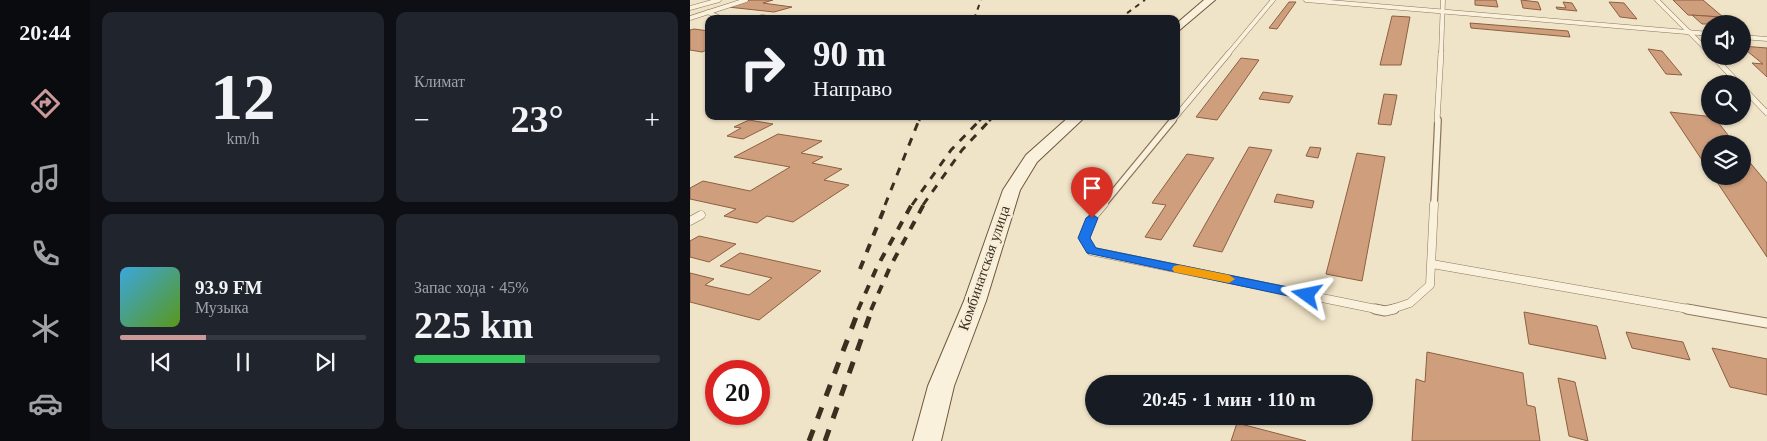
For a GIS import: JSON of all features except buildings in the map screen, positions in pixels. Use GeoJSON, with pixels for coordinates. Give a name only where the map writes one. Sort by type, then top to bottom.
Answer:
{"type":"FeatureCollection","features":[{"type":"Feature","properties":{"kind":"street"},"geometry":{"type":"LineString","coordinates":[[1180,26],[1210,0]]}},
{"type":"Feature","properties":{"kind":"street","name":"Комбинатская улица"},"geometry":{"type":"LineString","coordinates":[[927,441],[932,408],[975,301],[1009,196],[1020,174],[1032,159],[1074,120]]}},
{"type":"Feature","properties":{"kind":"lane"},"geometry":{"type":"LineString","coordinates":[[690,8],[717,0],[736,3]]}},
{"type":"Feature","properties":{"kind":"lane"},"geometry":{"type":"LineString","coordinates":[[690,18],[746,0]]}},
{"type":"Feature","properties":{"kind":"lane"},"geometry":{"type":"LineString","coordinates":[[1180,112],[1273,0]]}},
{"type":"Feature","properties":{"kind":"lane"},"geometry":{"type":"LineString","coordinates":[[1306,0],[1701,34]]}},
{"type":"Feature","properties":{"kind":"lane"},"geometry":{"type":"LineString","coordinates":[[1173,120],[1092,218],[1084,238],[1091,251],[1385,311],[1399,309],[1420,299],[1430,285],[1443,0]]}},
{"type":"Feature","properties":{"kind":"lane"},"geometry":{"type":"LineString","coordinates":[[1657,0],[1701,44]]}},
{"type":"Feature","properties":{"kind":"lane"},"geometry":{"type":"LineString","coordinates":[[708,12],[714,15]]}},
{"type":"Feature","properties":{"kind":"lane"},"geometry":{"type":"LineString","coordinates":[[1751,38],[1767,39]]}},
{"type":"Feature","properties":{"kind":"lane"},"geometry":{"type":"LineString","coordinates":[[1721,65],[1731,75]]}},
{"type":"Feature","properties":{"kind":"lane"},"geometry":{"type":"LineString","coordinates":[[1751,96],[1767,113]]}},
{"type":"Feature","properties":{"kind":"lane"},"geometry":{"type":"LineString","coordinates":[[690,221],[701,215]]}},
{"type":"Feature","properties":{"kind":"lane"},"geometry":{"type":"LineString","coordinates":[[1432,264],[1767,323]]}},
{"type":"Feature","properties":{"kind":"railway"},"geometry":{"type":"LineString","coordinates":[[975,15],[981,0]]}},
{"type":"Feature","properties":{"kind":"railway"},"geometry":{"type":"LineString","coordinates":[[1124,15],[1145,0]]}},
{"type":"Feature","properties":{"kind":"railway"},"geometry":{"type":"LineString","coordinates":[[885,205],[919,120]]}},
{"type":"Feature","properties":{"kind":"railway"},"geometry":{"type":"LineString","coordinates":[[912,205],[951,150],[980,120]]}},
{"type":"Feature","properties":{"kind":"railway"},"geometry":{"type":"LineString","coordinates":[[923,205],[962,150],[990,120]]}},
{"type":"Feature","properties":{"kind":"railway"},"geometry":{"type":"LineString","coordinates":[[860,269],[886,204]]}},
{"type":"Feature","properties":{"kind":"railway"},"geometry":{"type":"LineString","coordinates":[[858,310],[877,267],[912,204]]}},
{"type":"Feature","properties":{"kind":"railway"},"geometry":{"type":"LineString","coordinates":[[871,310],[890,267],[924,204]]}},
{"type":"Feature","properties":{"kind":"railway"},"geometry":{"type":"LineString","coordinates":[[809,441],[859,309]]}},
{"type":"Feature","properties":{"kind":"railway"},"geometry":{"type":"LineString","coordinates":[[825,441],[872,309]]}},
{"type":"Feature","properties":{"kind":"slow traffic"},"geometry":{"type":"LineString","coordinates":[[1179,269],[1229,279]]}},
{"type":"Feature","properties":{"kind":"route"},"geometry":{"type":"LineString","coordinates":[[1092,218],[1084,238],[1091,251],[1307,295]]}}]}
